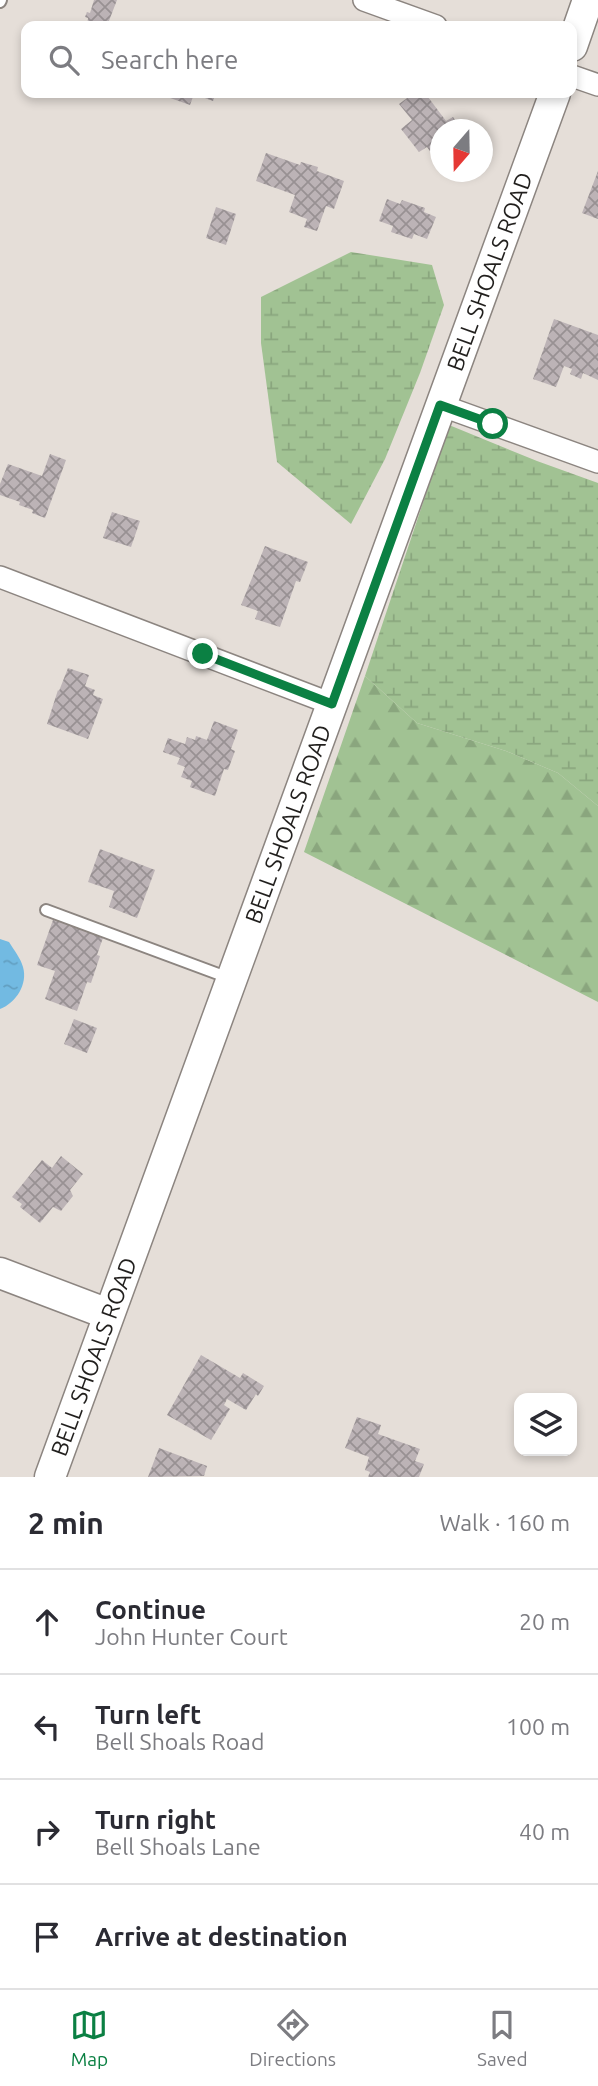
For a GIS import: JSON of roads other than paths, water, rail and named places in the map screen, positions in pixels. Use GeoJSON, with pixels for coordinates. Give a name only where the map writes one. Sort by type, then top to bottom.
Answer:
{"type":"FeatureCollection","features":[{"type":"Feature","properties":{"kind":"main road"},"geometry":{"type":"LineString","coordinates":[[577,32],[588,0]]}},
{"type":"Feature","properties":{"kind":"main road","name":"BELL SHOALS ROAD"},"geometry":{"type":"LineString","coordinates":[[50,1477],[553,98]]}},
{"type":"Feature","properties":{"kind":"main road"},"geometry":{"type":"LineString","coordinates":[[0,1273],[108,1314]]}},
{"type":"Feature","properties":{"kind":"street"},"geometry":{"type":"LineString","coordinates":[[364,0],[422,21]]}},
{"type":"Feature","properties":{"kind":"street"},"geometry":{"type":"LineString","coordinates":[[577,78],[598,85]]}},
{"type":"Feature","properties":{"kind":"street"},"geometry":{"type":"LineString","coordinates":[[440,405],[598,462]]}},
{"type":"Feature","properties":{"kind":"street"},"geometry":{"type":"LineString","coordinates":[[0,577],[332,704]]}},
{"type":"Feature","properties":{"kind":"lane"},"geometry":{"type":"LineString","coordinates":[[46,910],[232,978]]}},
{"type":"Feature","properties":{"kind":"water"},"geometry":{"type":"Polygon","coordinates":[[[0,939],[9,942],[21,961],[24,980],[16,998],[0,1009],[0,939]]]}}]}
